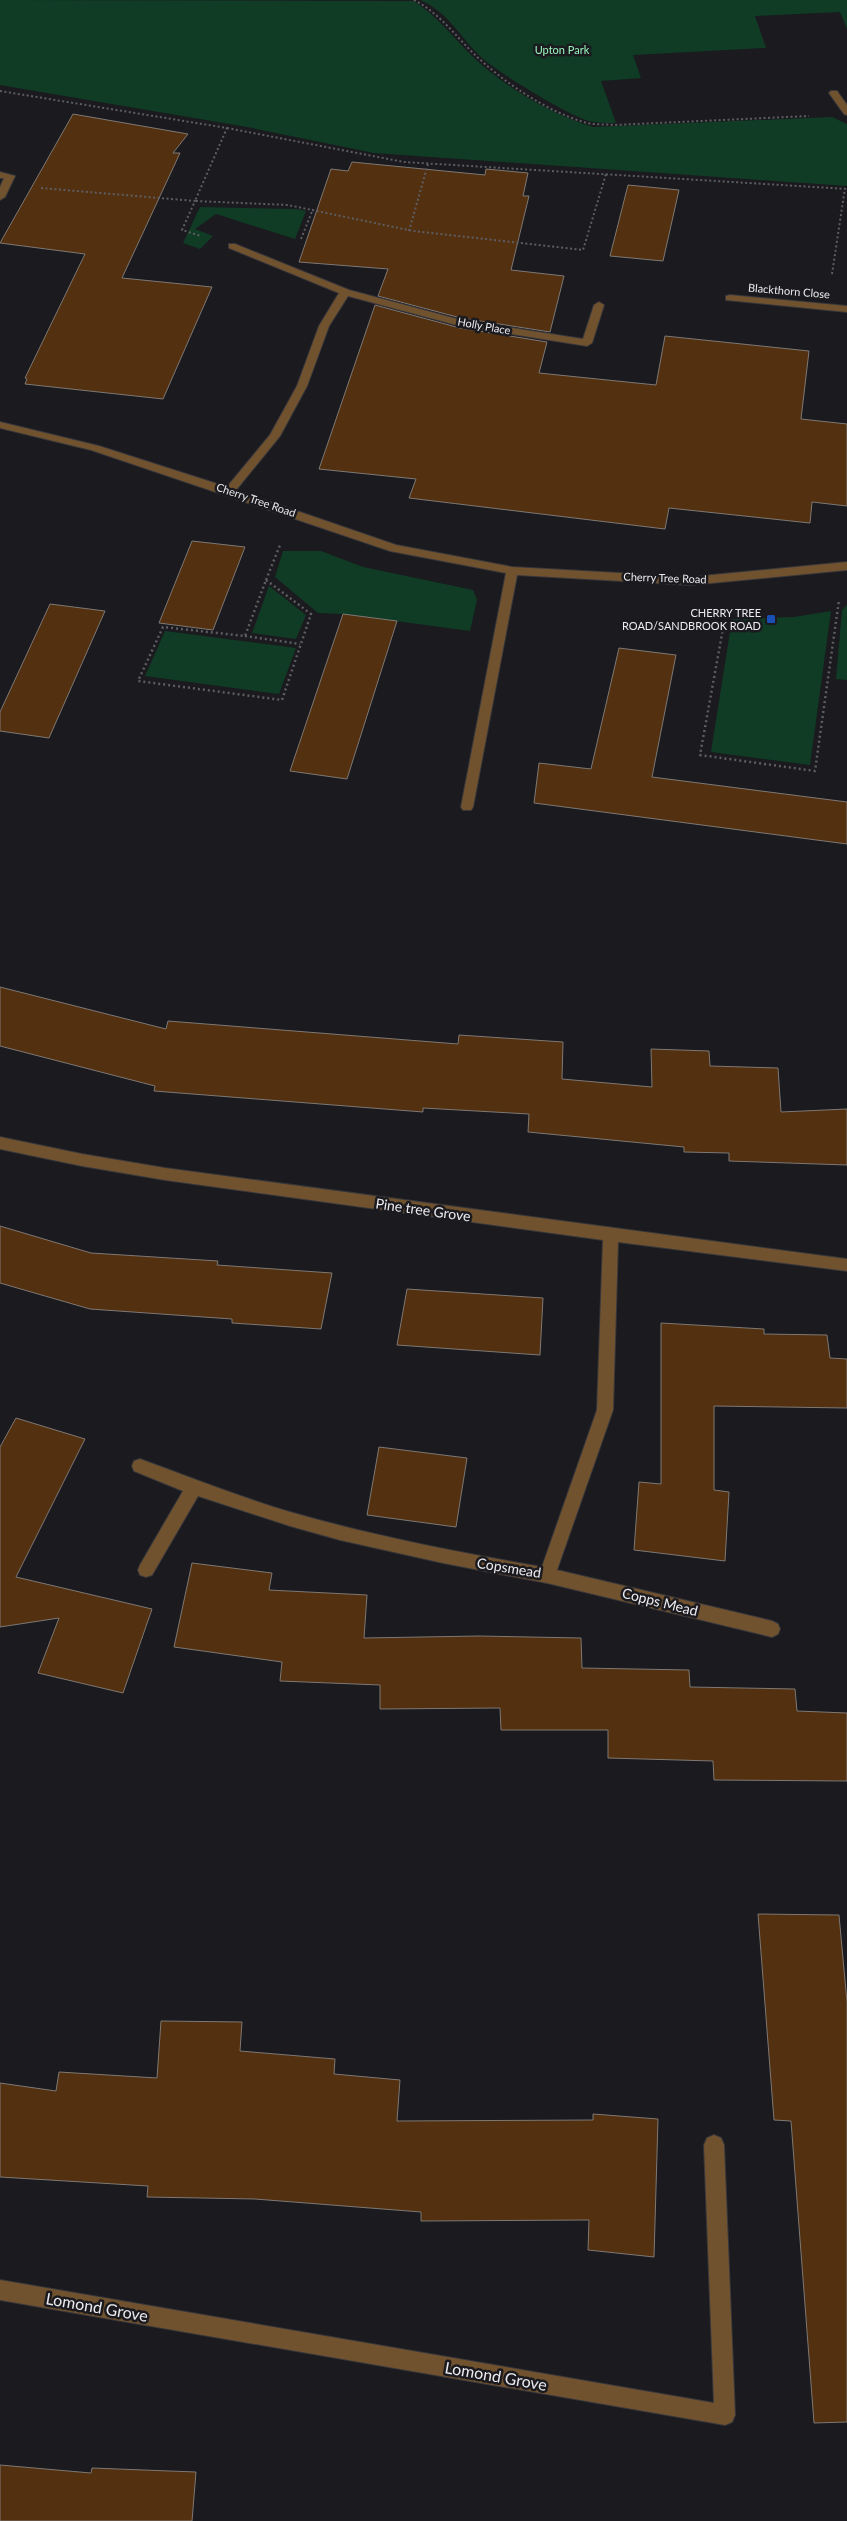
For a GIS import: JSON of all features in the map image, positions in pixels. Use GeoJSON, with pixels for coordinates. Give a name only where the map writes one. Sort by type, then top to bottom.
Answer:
{"type":"FeatureCollection","features":[{"type":"Feature","properties":{"kind":"street"},"geometry":{"type":"LineString","coordinates":[[834,93],[847,112]]}},
{"type":"Feature","properties":{"kind":"street"},"geometry":{"type":"LineString","coordinates":[[0,175],[10,176],[0,197]]}},
{"type":"Feature","properties":{"kind":"street","name":"Holly Place"},"geometry":{"type":"LineString","coordinates":[[232,246],[345,292],[460,323],[587,343],[599,305]]}},
{"type":"Feature","properties":{"kind":"street"},"geometry":{"type":"LineString","coordinates":[[229,491],[275,436],[302,386],[324,326],[345,292]]}},
{"type":"Feature","properties":{"kind":"street","name":"Blackthorn Close"},"geometry":{"type":"LineString","coordinates":[[730,298],[847,309]]}},
{"type":"Feature","properties":{"kind":"street","name":"Cherry Tree Road"},"geometry":{"type":"LineString","coordinates":[[0,425],[95,448],[298,514],[394,548],[512,571],[691,581],[847,566]]}},
{"type":"Feature","properties":{"kind":"street"},"geometry":{"type":"LineString","coordinates":[[467,807],[512,571]]}},
{"type":"Feature","properties":{"kind":"street","name":"Pine tree Grove"},"geometry":{"type":"LineString","coordinates":[[0,1143],[49,1155],[611,1236],[847,1265]]}},
{"type":"Feature","properties":{"kind":"street","name":"Copsmead"},"geometry":{"type":"LineString","coordinates":[[140,1466],[193,1489],[298,1523],[434,1555],[548,1575],[605,1410],[611,1236]]}},
{"type":"Feature","properties":{"kind":"street"},"geometry":{"type":"LineString","coordinates":[[146,1570],[193,1489]]}},
{"type":"Feature","properties":{"kind":"street","name":"Copps Mead"},"geometry":{"type":"LineString","coordinates":[[548,1575],[772,1629]]}},
{"type":"Feature","properties":{"kind":"street","name":"Lomond Grove"},"geometry":{"type":"LineString","coordinates":[[0,2290],[725,2415],[714,2145]]}},
{"type":"Feature","properties":{"kind":"path"},"geometry":{"type":"LineString","coordinates":[[414,0],[426,5],[438,15],[474,54],[493,69],[549,105],[572,118],[588,124],[614,125],[818,115]]}},
{"type":"Feature","properties":{"kind":"path"},"geometry":{"type":"LineString","coordinates":[[0,91],[227,128],[365,156],[428,164],[846,189],[827,307]]}},
{"type":"Feature","properties":{"kind":"path"},"geometry":{"type":"LineString","coordinates":[[227,128],[182,230],[232,246]]}},
{"type":"Feature","properties":{"kind":"path"},"geometry":{"type":"LineString","coordinates":[[409,230],[428,164]]}},
{"type":"Feature","properties":{"kind":"path"},"geometry":{"type":"LineString","coordinates":[[6,185],[195,201],[288,205],[409,230],[583,250],[606,174]]}},
{"type":"Feature","properties":{"kind":"path"},"geometry":{"type":"LineString","coordinates":[[245,636],[278,548],[298,514]]}},
{"type":"Feature","properties":{"kind":"path"},"geometry":{"type":"LineString","coordinates":[[732,578],[700,755],[815,771],[835,612],[840,595]]}},
{"type":"Feature","properties":{"kind":"path"},"geometry":{"type":"LineString","coordinates":[[266,580],[311,614],[282,700],[138,681],[163,628],[245,636],[300,644]]}},
{"type":"Feature","properties":{"kind":"green space"},"geometry":{"type":"Polygon","coordinates":[[[0,0],[414,1],[430,13],[472,56],[498,78],[545,107],[577,122],[593,127],[832,117],[847,124],[847,186],[374,153],[247,127],[0,85],[0,0]]]}},
{"type":"Feature","properties":{"kind":"green space","name":"Upton Park"},"geometry":{"type":"Polygon","coordinates":[[[420,0],[847,0],[847,29],[840,12],[755,16],[766,48],[633,55],[641,78],[601,81],[616,123],[598,123],[569,113],[502,73],[481,57],[446,18],[430,5],[420,0]]]}},
{"type":"Feature","properties":{"kind":"green space"},"geometry":{"type":"Polygon","coordinates":[[[200,207],[296,209],[306,211],[295,239],[216,214],[195,229],[213,236],[200,249],[183,243],[200,207]]]}},
{"type":"Feature","properties":{"kind":"green space"},"geometry":{"type":"Polygon","coordinates":[[[283,551],[321,551],[363,567],[473,590],[477,600],[470,631],[343,614],[318,613],[275,577],[283,551]]]}},
{"type":"Feature","properties":{"kind":"green space"},"geometry":{"type":"Polygon","coordinates":[[[269,586],[306,615],[296,639],[252,633],[269,586]]]}},
{"type":"Feature","properties":{"kind":"green space"},"geometry":{"type":"Polygon","coordinates":[[[847,605],[847,680],[836,679],[842,610],[847,605]]]}},
{"type":"Feature","properties":{"kind":"green space"},"geometry":{"type":"Polygon","coordinates":[[[831,611],[810,765],[711,752],[732,619],[794,617],[831,611]]]}},
{"type":"Feature","properties":{"kind":"green space"},"geometry":{"type":"Polygon","coordinates":[[[165,631],[296,648],[279,694],[145,676],[165,631]]]}},
{"type":"Feature","properties":{"kind":"building"},"geometry":{"type":"Polygon","coordinates":[[[73,114],[188,134],[173,153],[180,153],[122,278],[212,287],[163,399],[25,384],[27,379],[25,378],[85,254],[0,243],[73,114]]]}},
{"type":"Feature","properties":{"kind":"building"},"geometry":{"type":"Polygon","coordinates":[[[352,162],[485,175],[486,169],[528,173],[523,196],[529,196],[511,270],[564,276],[550,332],[461,318],[378,296],[388,269],[299,262],[331,169],[348,171],[352,162]]]}},
{"type":"Feature","properties":{"kind":"building"},"geometry":{"type":"Polygon","coordinates":[[[628,185],[679,190],[663,261],[610,256],[628,185]]]}},
{"type":"Feature","properties":{"kind":"building"},"geometry":{"type":"Polygon","coordinates":[[[375,305],[460,328],[547,342],[539,373],[656,385],[665,336],[809,351],[801,419],[847,424],[847,506],[812,502],[810,523],[669,508],[665,529],[409,498],[416,479],[319,469],[375,305]]]}},
{"type":"Feature","properties":{"kind":"building"},"geometry":{"type":"Polygon","coordinates":[[[192,541],[245,547],[213,630],[159,623],[192,541]]]}},
{"type":"Feature","properties":{"kind":"building"},"geometry":{"type":"Polygon","coordinates":[[[50,604],[105,611],[49,738],[0,731],[0,712],[50,604]]]}},
{"type":"Feature","properties":{"kind":"building"},"geometry":{"type":"Polygon","coordinates":[[[343,614],[397,621],[347,779],[290,771],[343,614]]]}},
{"type":"Feature","properties":{"kind":"building"},"geometry":{"type":"Polygon","coordinates":[[[619,648],[676,655],[652,777],[847,802],[847,844],[534,803],[539,763],[591,769],[619,648]]]}},
{"type":"Feature","properties":{"kind":"building"},"geometry":{"type":"Polygon","coordinates":[[[0,987],[166,1029],[168,1021],[458,1044],[459,1035],[563,1042],[562,1079],[652,1087],[651,1049],[709,1051],[710,1066],[778,1068],[781,1112],[847,1109],[847,1165],[729,1161],[729,1153],[684,1152],[684,1147],[528,1132],[529,1114],[423,1108],[423,1112],[154,1091],[155,1086],[0,1046],[0,987]]]}},
{"type":"Feature","properties":{"kind":"building"},"geometry":{"type":"Polygon","coordinates":[[[0,1226],[91,1253],[218,1261],[217,1265],[332,1273],[321,1329],[232,1323],[232,1319],[90,1309],[0,1283],[0,1226]]]}},
{"type":"Feature","properties":{"kind":"building"},"geometry":{"type":"Polygon","coordinates":[[[407,1289],[543,1298],[540,1355],[397,1345],[407,1289]]]}},
{"type":"Feature","properties":{"kind":"building"},"geometry":{"type":"Polygon","coordinates":[[[661,1323],[764,1329],[764,1334],[827,1335],[830,1358],[847,1359],[847,1408],[714,1406],[714,1490],[729,1492],[725,1561],[634,1550],[639,1482],[661,1484],[661,1323]]]}},
{"type":"Feature","properties":{"kind":"building"},"geometry":{"type":"Polygon","coordinates":[[[16,1418],[85,1439],[16,1577],[152,1609],[123,1693],[38,1673],[59,1618],[0,1627],[0,1447],[16,1418]]]}},
{"type":"Feature","properties":{"kind":"building"},"geometry":{"type":"Polygon","coordinates":[[[379,1447],[467,1458],[456,1527],[367,1515],[379,1447]]]}},
{"type":"Feature","properties":{"kind":"building"},"geometry":{"type":"Polygon","coordinates":[[[192,1563],[272,1573],[269,1590],[367,1595],[364,1638],[479,1636],[581,1638],[582,1668],[689,1670],[690,1687],[795,1689],[797,1711],[847,1713],[847,1781],[714,1780],[713,1761],[608,1758],[608,1730],[501,1730],[500,1708],[380,1709],[380,1685],[280,1681],[282,1662],[174,1647],[192,1563]]]}},
{"type":"Feature","properties":{"kind":"building"},"geometry":{"type":"Polygon","coordinates":[[[758,1914],[839,1915],[847,2002],[847,2422],[814,2423],[791,2121],[774,2120],[758,1914]]]}},
{"type":"Feature","properties":{"kind":"building"},"geometry":{"type":"Polygon","coordinates":[[[161,2021],[242,2022],[240,2051],[335,2059],[334,2074],[400,2080],[397,2121],[593,2120],[593,2114],[658,2119],[654,2257],[588,2250],[589,2220],[421,2221],[421,2212],[255,2199],[147,2197],[148,2186],[0,2177],[0,2083],[56,2091],[59,2072],[157,2078],[161,2021]]]}},
{"type":"Feature","properties":{"kind":"building"},"geometry":{"type":"Polygon","coordinates":[[[0,2465],[91,2473],[92,2468],[196,2472],[192,2521],[0,2521],[0,2465]]]}},
{"type":"Feature","properties":{"kind":"place","name":"CHERRY TREE ROAD/SANDBROOK ROAD"},"geometry":{"type":"Point","coordinates":[771,619]}}]}
